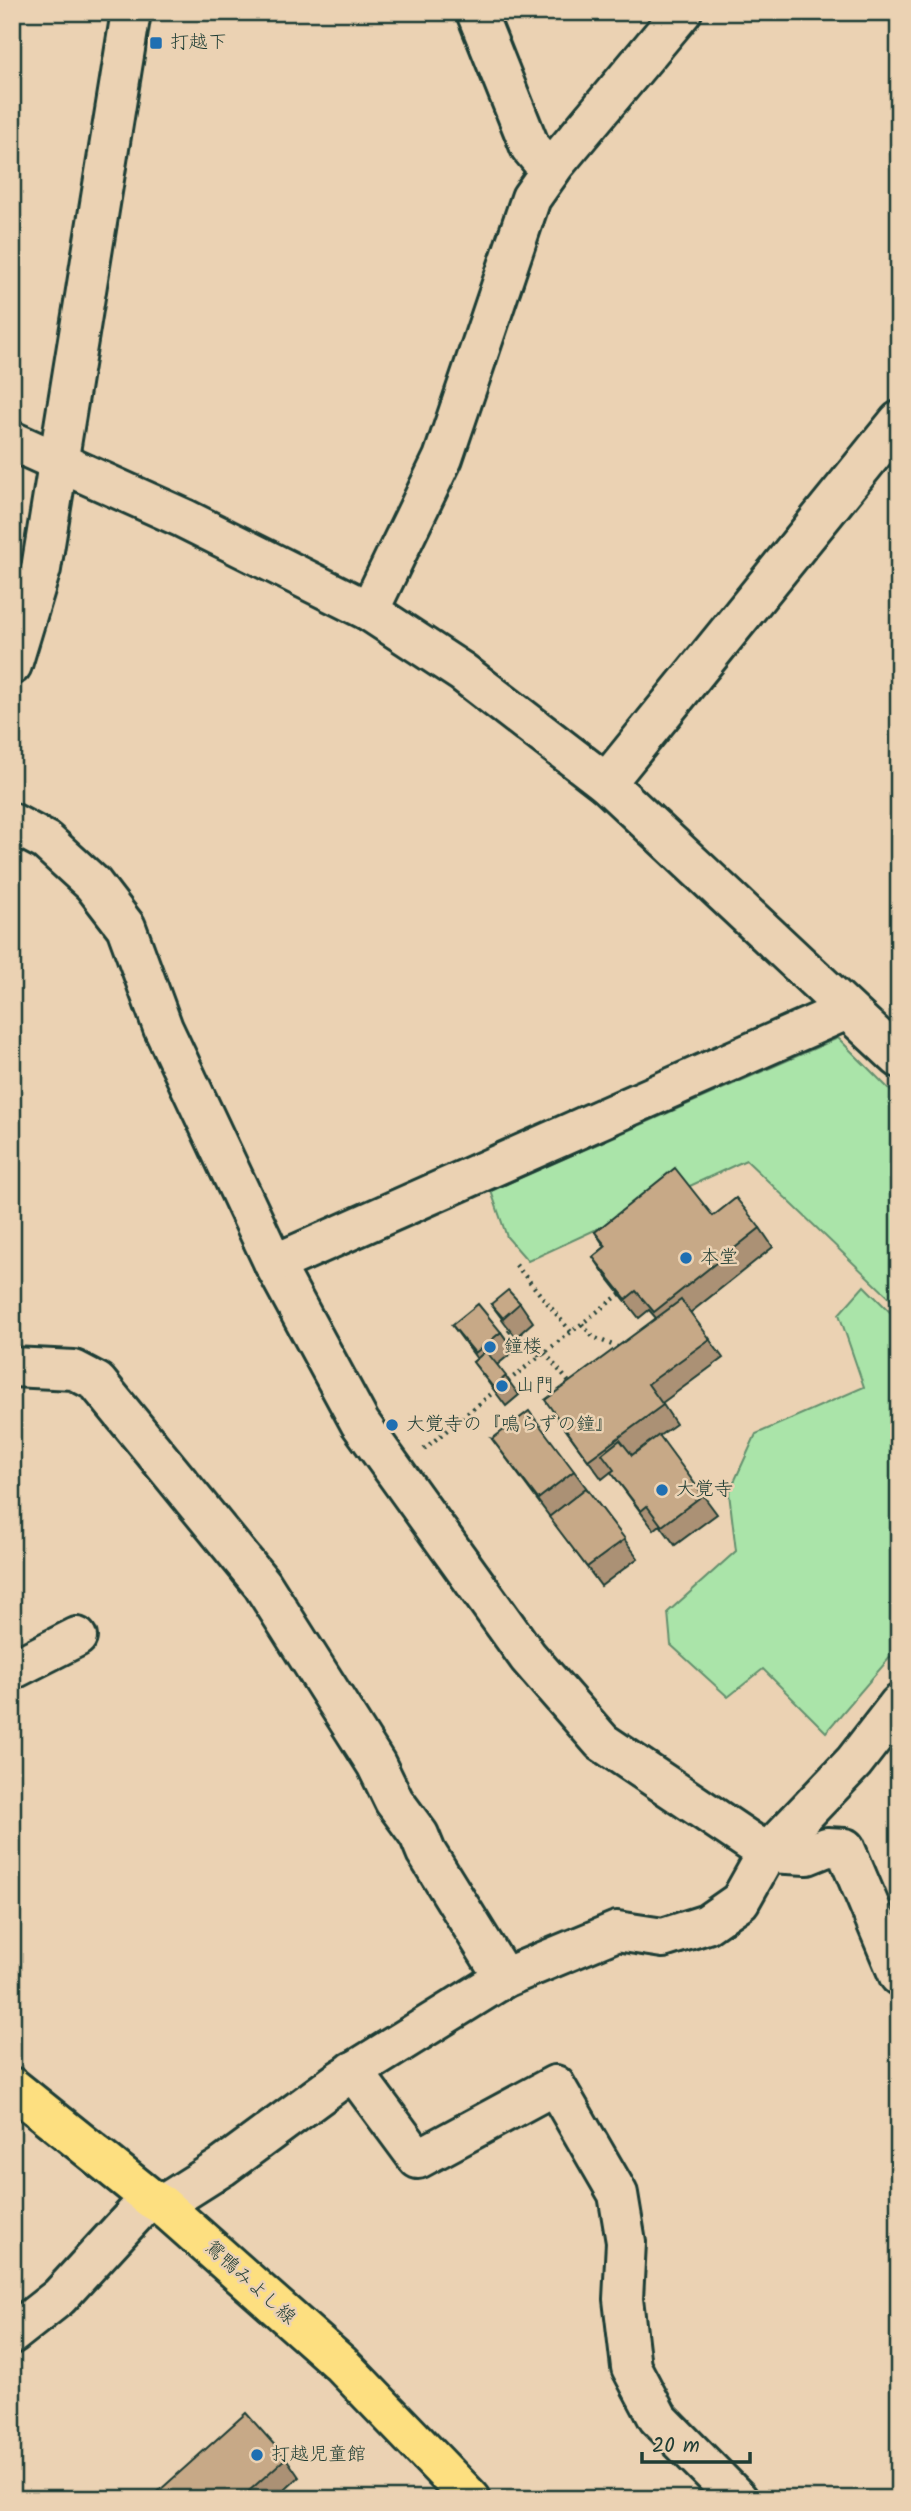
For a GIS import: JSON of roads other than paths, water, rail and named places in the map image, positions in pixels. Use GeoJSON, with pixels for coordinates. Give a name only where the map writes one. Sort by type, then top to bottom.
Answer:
{"type":"FeatureCollection","features":[{"type":"Feature","properties":{"kind":"main road","name":"鴛鴨みよし線"},"geometry":{"type":"LineString","coordinates":[[12,2087],[156,2202],[341,2364],[471,2499]]}},
{"type":"Feature","properties":{"kind":"street"},"geometry":{"type":"LineString","coordinates":[[12,665],[41,569],[131,12]]}},
{"type":"Feature","properties":{"kind":"street"},"geometry":{"type":"LineString","coordinates":[[476,12],[530,147],[550,171]]}},
{"type":"Feature","properties":{"kind":"street"},"geometry":{"type":"LineString","coordinates":[[369,611],[443,458],[530,198],[682,12]]}},
{"type":"Feature","properties":{"kind":"street"},"geometry":{"type":"LineString","coordinates":[[606,783],[899,421]]}},
{"type":"Feature","properties":{"kind":"street"},"geometry":{"type":"LineString","coordinates":[[12,441],[183,518],[369,611],[462,672],[606,783],[899,1058]]}},
{"type":"Feature","properties":{"kind":"street"},"geometry":{"type":"LineString","coordinates":[[12,823],[46,841],[93,884],[126,926],[163,1028],[274,1264],[360,1423],[528,1657],[602,1742],[767,1853],[807,1855],[827,1847],[845,1848],[899,1976]]}},
{"type":"Feature","properties":{"kind":"street"},"geometry":{"type":"LineString","coordinates":[[274,1264],[846,1010]]}},
{"type":"Feature","properties":{"kind":"street"},"geometry":{"type":"LineString","coordinates":[[12,1367],[74,1370],[97,1382],[262,1584],[376,1765],[394,1801],[419,1835],[426,1852],[504,1978]]}},
{"type":"Feature","properties":{"kind":"street"},"geometry":{"type":"LineString","coordinates":[[12,1671],[77,1637]]}},
{"type":"Feature","properties":{"kind":"street"},"geometry":{"type":"LineString","coordinates":[[12,2334],[60,2297],[156,2202],[222,2167],[353,2071],[504,1978],[617,1931],[663,1938],[707,1924],[740,1901],[767,1853],[854,1762],[899,1704]]}},
{"type":"Feature","properties":{"kind":"street"},"geometry":{"type":"LineString","coordinates":[[353,2071],[418,2159],[555,2085],[618,2194],[625,2242],[623,2299],[631,2367],[658,2418],[738,2499]]}},
{"type":"Feature","properties":{"kind":"place","name":"打越下"},"geometry":{"type":"Point","coordinates":[156,43]}},
{"type":"Feature","properties":{"kind":"place","name":"本堂"},"geometry":{"type":"Point","coordinates":[686,1258]}},
{"type":"Feature","properties":{"kind":"place","name":"鐘楼"},"geometry":{"type":"Point","coordinates":[490,1347]}},
{"type":"Feature","properties":{"kind":"place","name":"山門"},"geometry":{"type":"Point","coordinates":[502,1386]}},
{"type":"Feature","properties":{"kind":"place","name":"大覚寺の『鳴らずの鐘』"},"geometry":{"type":"Point","coordinates":[392,1425]}},
{"type":"Feature","properties":{"kind":"place","name":"大覚寺"},"geometry":{"type":"Point","coordinates":[662,1490]}},
{"type":"Feature","properties":{"kind":"place","name":"打越児童館"},"geometry":{"type":"Point","coordinates":[257,2455]}}]}
